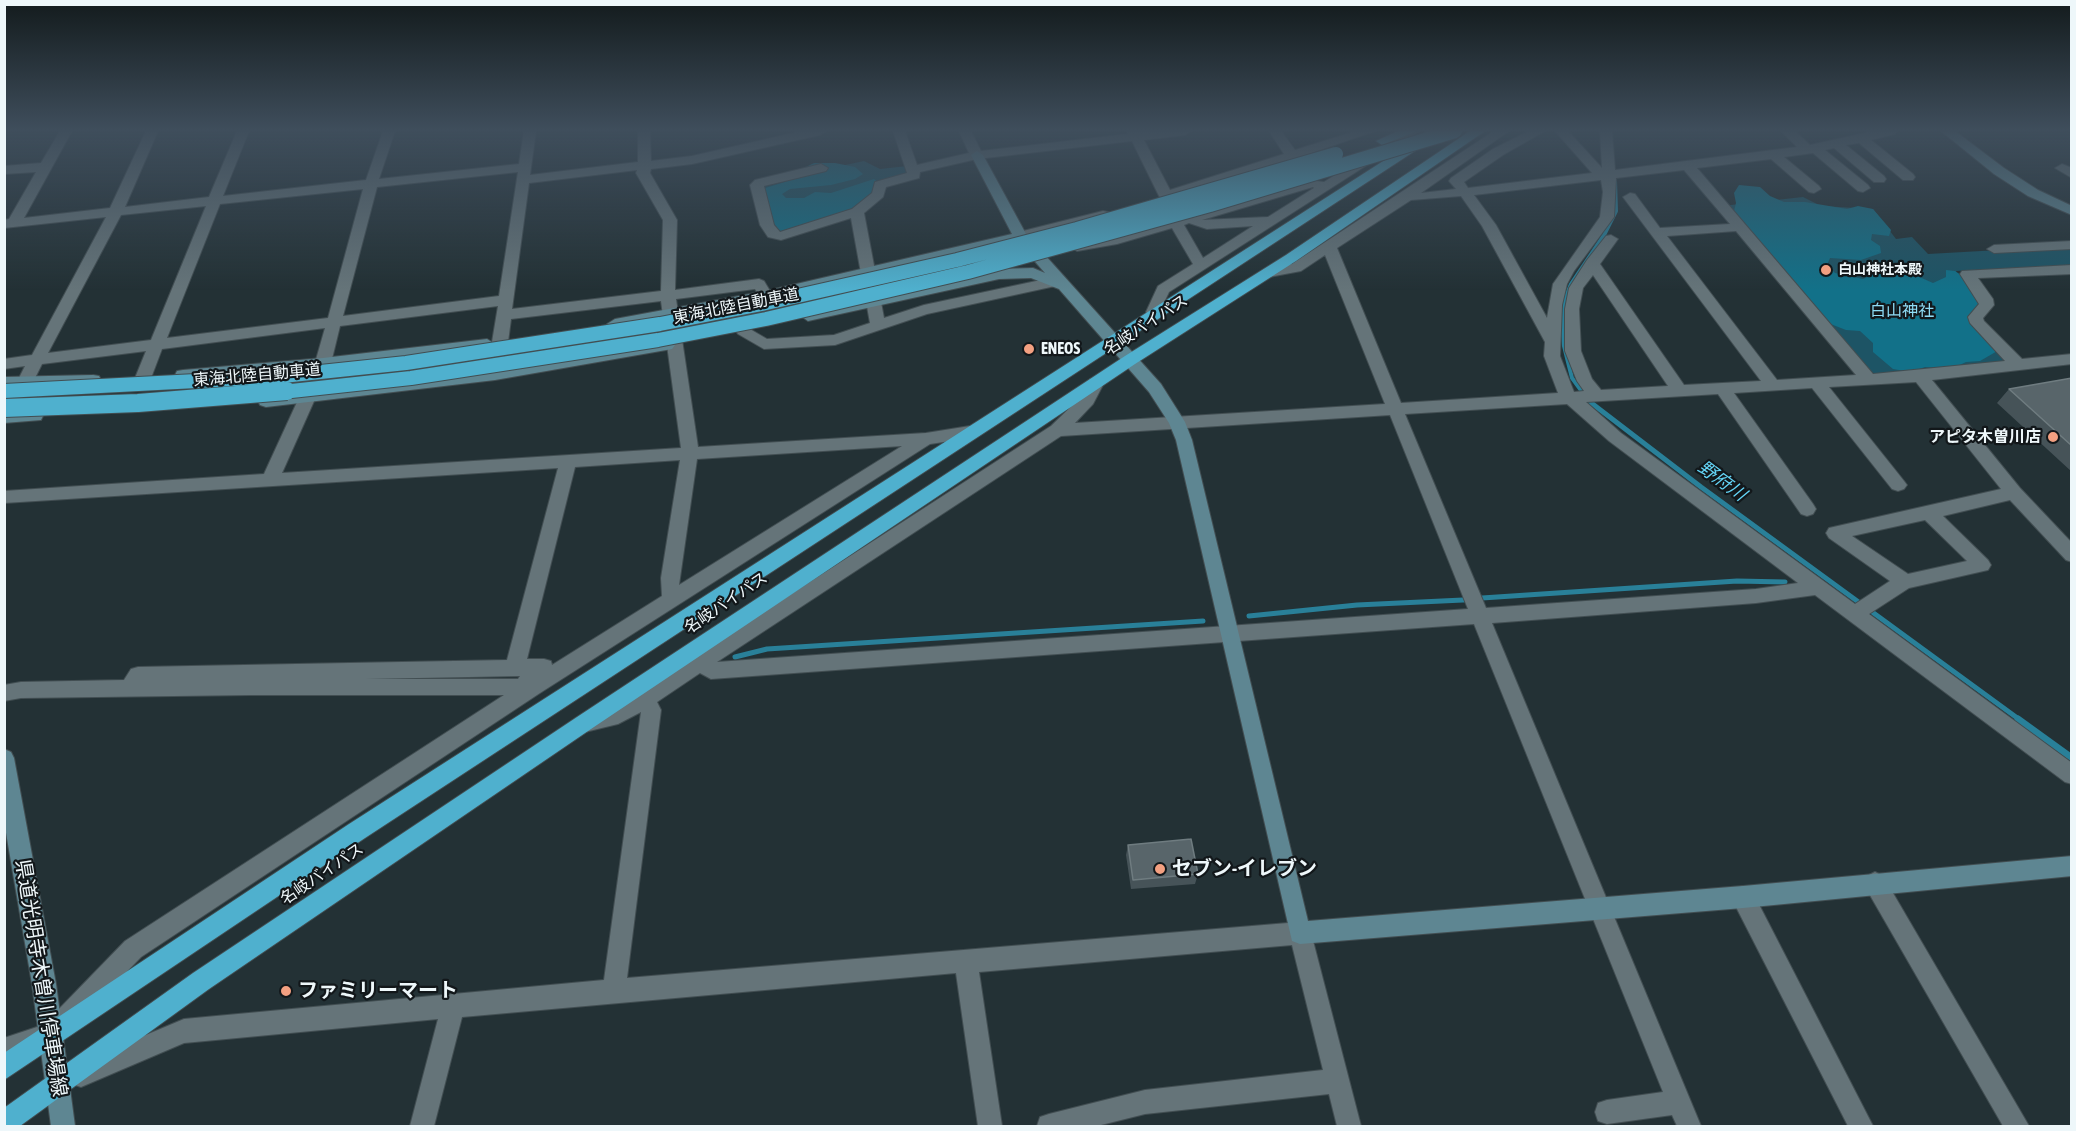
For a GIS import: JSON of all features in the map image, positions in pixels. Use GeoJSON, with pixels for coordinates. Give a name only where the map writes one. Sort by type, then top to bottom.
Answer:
{"type":"FeatureCollection","features":[{"type":"Feature","properties":{"kind":"highway","name":"東海北陸自動車道"},"geometry":{"type":"LineString","coordinates":[[4,391],[150,386],[273,377],[417,361],[660,324],[762,304],[957,260],[1077,229],[1234,184]]}},
{"type":"Feature","properties":{"kind":"highway","name":"東海北陸自動車道"},"geometry":{"type":"LineString","coordinates":[[4,408],[138,403],[281,392],[411,378],[657,340],[842,302],[979,269],[1280,184]]}},
{"type":"Feature","properties":{"kind":"highway","name":"名岐バイパス"},"geometry":{"type":"LineString","coordinates":[[4,1068],[50,1035],[386,812],[1153,312],[1355,184]]}},
{"type":"Feature","properties":{"kind":"highway","name":"名岐バイパス"},"geometry":{"type":"LineString","coordinates":[[4,1124],[210,975],[584,723],[1130,360],[1269,272],[1400,184]]}},
{"type":"Feature","properties":{"kind":"street"},"geometry":{"type":"LineString","coordinates":[[9,223],[34,184]]}},
{"type":"Feature","properties":{"kind":"street"},"geometry":{"type":"LineString","coordinates":[[25,382],[128,184]]}},
{"type":"Feature","properties":{"kind":"street"},"geometry":{"type":"LineString","coordinates":[[143,378],[223,184]]}},
{"type":"Feature","properties":{"kind":"street"},"geometry":{"type":"LineString","coordinates":[[272,478],[323,363],[371,184]]}},
{"type":"Feature","properties":{"kind":"street"},"geometry":{"type":"LineString","coordinates":[[9,223],[374,184]]}},
{"type":"Feature","properties":{"kind":"street"},"geometry":{"type":"LineString","coordinates":[[500,342],[522,184]]}},
{"type":"Feature","properties":{"kind":"street"},"geometry":{"type":"LineString","coordinates":[[649,184],[670,220],[669,315],[690,452],[670,578],[670,601]]}},
{"type":"Feature","properties":{"kind":"street"},"geometry":{"type":"LineString","coordinates":[[759,184],[757,186],[767,225],[773,234],[781,236],[857,212],[878,194],[880,185],[884,184]]}},
{"type":"Feature","properties":{"kind":"street"},"geometry":{"type":"LineString","coordinates":[[992,184],[1020,236],[1155,388],[1177,422],[1184,440],[1300,933],[1349,1126]]}},
{"type":"Feature","properties":{"kind":"street"},"geometry":{"type":"LineString","coordinates":[[1161,184],[1182,221],[1192,254],[1200,264]]}},
{"type":"Feature","properties":{"kind":"street"},"geometry":{"type":"LineString","coordinates":[[4,382],[143,378],[323,363],[500,342],[669,315],[766,296],[1020,236],[1206,184]]}},
{"type":"Feature","properties":{"kind":"street"},"geometry":{"type":"LineString","coordinates":[[1269,272],[1296,268],[1408,196],[1446,184]]}},
{"type":"Feature","properties":{"kind":"street"},"geometry":{"type":"LineString","coordinates":[[1408,196],[1422,197],[1449,184]]}},
{"type":"Feature","properties":{"kind":"street"},"geometry":{"type":"LineString","coordinates":[[1457,184],[1489,225],[1552,341]]}},
{"type":"Feature","properties":{"kind":"street"},"geometry":{"type":"LineString","coordinates":[[1611,184],[1607,217],[1560,284],[1555,306],[1552,356],[1562,386],[1583,396],[1615,437],[1818,587],[1862,609],[2072,775]]}},
{"type":"Feature","properties":{"kind":"street"},"geometry":{"type":"LineString","coordinates":[[1704,184],[1869,378]]}},
{"type":"Feature","properties":{"kind":"street"},"geometry":{"type":"LineString","coordinates":[[1808,184],[1814,189]]}},
{"type":"Feature","properties":{"kind":"street"},"geometry":{"type":"LineString","coordinates":[[1857,184],[1863,188]]}},
{"type":"Feature","properties":{"kind":"street"},"geometry":{"type":"LineString","coordinates":[[2021,184],[2072,211]]}},
{"type":"Feature","properties":{"kind":"street"},"geometry":{"type":"LineString","coordinates":[[1153,312],[1163,290],[1319,185]]}},
{"type":"Feature","properties":{"kind":"street"},"geometry":{"type":"LineString","coordinates":[[1038,256],[1117,240],[1319,185]]}},
{"type":"Feature","properties":{"kind":"street"},"geometry":{"type":"LineString","coordinates":[[1630,197],[1772,384]]}},
{"type":"Feature","properties":{"kind":"street"},"geometry":{"type":"LineString","coordinates":[[857,212],[878,325]]}},
{"type":"Feature","properties":{"kind":"street"},"geometry":{"type":"LineString","coordinates":[[1182,221],[1207,225],[1269,220]]}},
{"type":"Feature","properties":{"kind":"street"},"geometry":{"type":"LineString","coordinates":[[1657,232],[1741,227]]}},
{"type":"Feature","properties":{"kind":"street"},"geometry":{"type":"LineString","coordinates":[[1583,396],[1585,381],[1578,365],[1571,333],[1572,309],[1576,288],[1611,239]]}},
{"type":"Feature","properties":{"kind":"street"},"geometry":{"type":"LineString","coordinates":[[1994,249],[2072,245]]}},
{"type":"Feature","properties":{"kind":"street"},"geometry":{"type":"LineString","coordinates":[[1329,248],[1689,1126]]}},
{"type":"Feature","properties":{"kind":"street"},"geometry":{"type":"LineString","coordinates":[[1592,263],[1679,390]]}},
{"type":"Feature","properties":{"kind":"street"},"geometry":{"type":"LineString","coordinates":[[2017,364],[1977,323],[1975,317],[1987,305],[1986,299],[1967,274],[2072,269]]}},
{"type":"Feature","properties":{"kind":"street"},"geometry":{"type":"LineString","coordinates":[[4,417],[126,412],[309,398],[495,375],[743,330],[999,274],[1033,273],[1055,282],[1071,296]]}},
{"type":"Feature","properties":{"kind":"street"},"geometry":{"type":"LineString","coordinates":[[743,330],[764,344],[835,340],[924,310],[1055,282]]}},
{"type":"Feature","properties":{"kind":"street"},"geometry":{"type":"LineString","coordinates":[[4,364],[334,322],[668,295],[759,284],[766,296]]}},
{"type":"Feature","properties":{"kind":"street"},"geometry":{"type":"LineString","coordinates":[[1057,430],[1920,376],[2072,359]]}},
{"type":"Feature","properties":{"kind":"street"},"geometry":{"type":"LineString","coordinates":[[1920,376],[2014,493],[2072,555]]}},
{"type":"Feature","properties":{"kind":"street"},"geometry":{"type":"LineString","coordinates":[[1816,382],[1898,485]]}},
{"type":"Feature","properties":{"kind":"street"},"geometry":{"type":"LineString","coordinates":[[584,723],[618,715],[644,700],[1057,430],[1087,400],[1096,383]]}},
{"type":"Feature","properties":{"kind":"street"},"geometry":{"type":"LineString","coordinates":[[1721,387],[1807,509]]}},
{"type":"Feature","properties":{"kind":"street"},"geometry":{"type":"LineString","coordinates":[[4,497],[272,478],[926,439],[970,432]]}},
{"type":"Feature","properties":{"kind":"street"},"geometry":{"type":"LineString","coordinates":[[4,1050],[50,1035],[133,949],[526,687],[670,601],[926,439]]}},
{"type":"Feature","properties":{"kind":"street"},"geometry":{"type":"LineString","coordinates":[[515,667],[568,461]]}},
{"type":"Feature","properties":{"kind":"street"},"geometry":{"type":"LineString","coordinates":[[1905,582],[1835,533],[2014,493]]}},
{"type":"Feature","properties":{"kind":"street"},"geometry":{"type":"LineString","coordinates":[[1862,609],[1905,582],[1982,565],[1929,513]]}},
{"type":"Feature","properties":{"kind":"street"},"geometry":{"type":"LineString","coordinates":[[701,662],[711,671],[1229,632],[1756,596],[1818,587]]}},
{"type":"Feature","properties":{"kind":"street"},"geometry":{"type":"LineString","coordinates":[[4,693],[21,690],[129,688],[526,687],[544,667],[138,675],[129,688]]}},
{"type":"Feature","properties":{"kind":"street"},"geometry":{"type":"LineString","coordinates":[[614,991],[651,710],[644,700]]}},
{"type":"Feature","properties":{"kind":"street","name":"県道光明寺木曽川停車場線"},"geometry":{"type":"LineString","coordinates":[[4,758],[44,984],[63,1126]]}},
{"type":"Feature","properties":{"kind":"street"},"geometry":{"type":"LineString","coordinates":[[57,1085],[184,1031],[614,991],[1600,907],[1743,897],[2072,866]]}},
{"type":"Feature","properties":{"kind":"street"},"geometry":{"type":"LineString","coordinates":[[1875,883],[2017,1126]]}},
{"type":"Feature","properties":{"kind":"street"},"geometry":{"type":"LineString","coordinates":[[1743,897],[1861,1126]]}},
{"type":"Feature","properties":{"kind":"street"},"geometry":{"type":"LineString","coordinates":[[966,962],[990,1126]]}},
{"type":"Feature","properties":{"kind":"street"},"geometry":{"type":"LineString","coordinates":[[422,1126],[453,1007]]}},
{"type":"Feature","properties":{"kind":"street"},"geometry":{"type":"LineString","coordinates":[[1049,1126],[1145,1102],[1337,1081]]}},
{"type":"Feature","properties":{"kind":"street"},"geometry":{"type":"LineString","coordinates":[[1607,1112],[1679,1102]]}},
{"type":"Feature","properties":{"kind":"green space"},"geometry":{"type":"Polygon","coordinates":[[[760,184],[884,184],[880,185],[781,236],[760,184]]]}},
{"type":"Feature","properties":{"kind":"green space"},"geometry":{"type":"Polygon","coordinates":[[[779,184],[836,184],[790,189],[782,194],[786,198],[804,198],[815,192],[831,193],[859,184],[879,184],[874,196],[859,207],[772,235],[759,190],[779,184]]]}},
{"type":"Feature","properties":{"kind":"green space","name":"白山神社"},"geometry":{"type":"Polygon","coordinates":[[[1739,185],[1760,187],[1770,196],[1784,202],[1805,202],[1847,209],[1858,206],[1873,209],[1891,230],[1889,236],[1872,234],[1871,240],[1880,246],[1881,253],[1861,260],[1830,258],[1827,265],[1835,273],[1863,279],[1876,273],[1894,275],[1908,272],[1933,283],[1946,277],[1946,270],[1955,271],[1970,281],[1982,301],[1978,310],[1999,350],[1980,361],[1966,362],[1951,369],[1925,367],[1911,372],[1893,369],[1873,352],[1873,343],[1860,331],[1846,330],[1828,323],[1740,224],[1734,211],[1736,203],[1734,193],[1739,185]]]}},
{"type":"Feature","properties":{"kind":"green space","name":"白山神社"},"geometry":{"type":"Polygon","coordinates":[[[1803,197],[1821,206],[1873,209],[1896,239],[1912,237],[1928,254],[2071,246],[2071,265],[1956,271],[1975,317],[2010,365],[1877,378],[1722,206],[1803,197]]]}},
{"type":"Feature","properties":{"kind":"building"},"geometry":{"type":"Polygon","coordinates":[[[2072,378],[2072,446],[2009,389],[2072,378]]]}},
{"type":"Feature","properties":{"kind":"building","name":"セブン-イレブン"},"geometry":{"type":"Polygon","coordinates":[[[1191,839],[1198,874],[1133,880],[1128,845],[1191,839]]]}},
{"type":"Feature","properties":{"kind":"waterway","name":"野府川"},"geometry":{"type":"LineString","coordinates":[[1583,393],[1572,378],[1564,346],[1562,320],[1565,299],[1571,284],[1604,235],[1616,211],[1615,184]]}},
{"type":"Feature","properties":{"kind":"waterway","name":"野府川"},"geometry":{"type":"LineString","coordinates":[[1582,391],[1590,402],[1701,487],[2020,720]]}},
{"type":"Feature","properties":{"kind":"waterway"},"geometry":{"type":"LineString","coordinates":[[1482,598],[1737,581],[1785,582]]}},
{"type":"Feature","properties":{"kind":"waterway"},"geometry":{"type":"LineString","coordinates":[[1249,616],[1357,605],[1463,600]]}},
{"type":"Feature","properties":{"kind":"waterway"},"geometry":{"type":"LineString","coordinates":[[735,657],[767,649],[1203,621]]}},
{"type":"Feature","properties":{"kind":"waterway","name":"野府川"},"geometry":{"type":"LineString","coordinates":[[2018,719],[2072,758]]}},
{"type":"Feature","properties":{"kind":"place","name":"白山神社本殿"},"geometry":{"type":"Point","coordinates":[1826,270]}},
{"type":"Feature","properties":{"kind":"place","name":"ENEOS"},"geometry":{"type":"Point","coordinates":[1029,349]}},
{"type":"Feature","properties":{"kind":"place","name":"アピタ木曽川店"},"geometry":{"type":"Point","coordinates":[2053,437]}},
{"type":"Feature","properties":{"kind":"place","name":"セブン-イレブン"},"geometry":{"type":"Point","coordinates":[1160,869]}},
{"type":"Feature","properties":{"kind":"place","name":"ファミリーマート"},"geometry":{"type":"Point","coordinates":[286,991]}}]}
